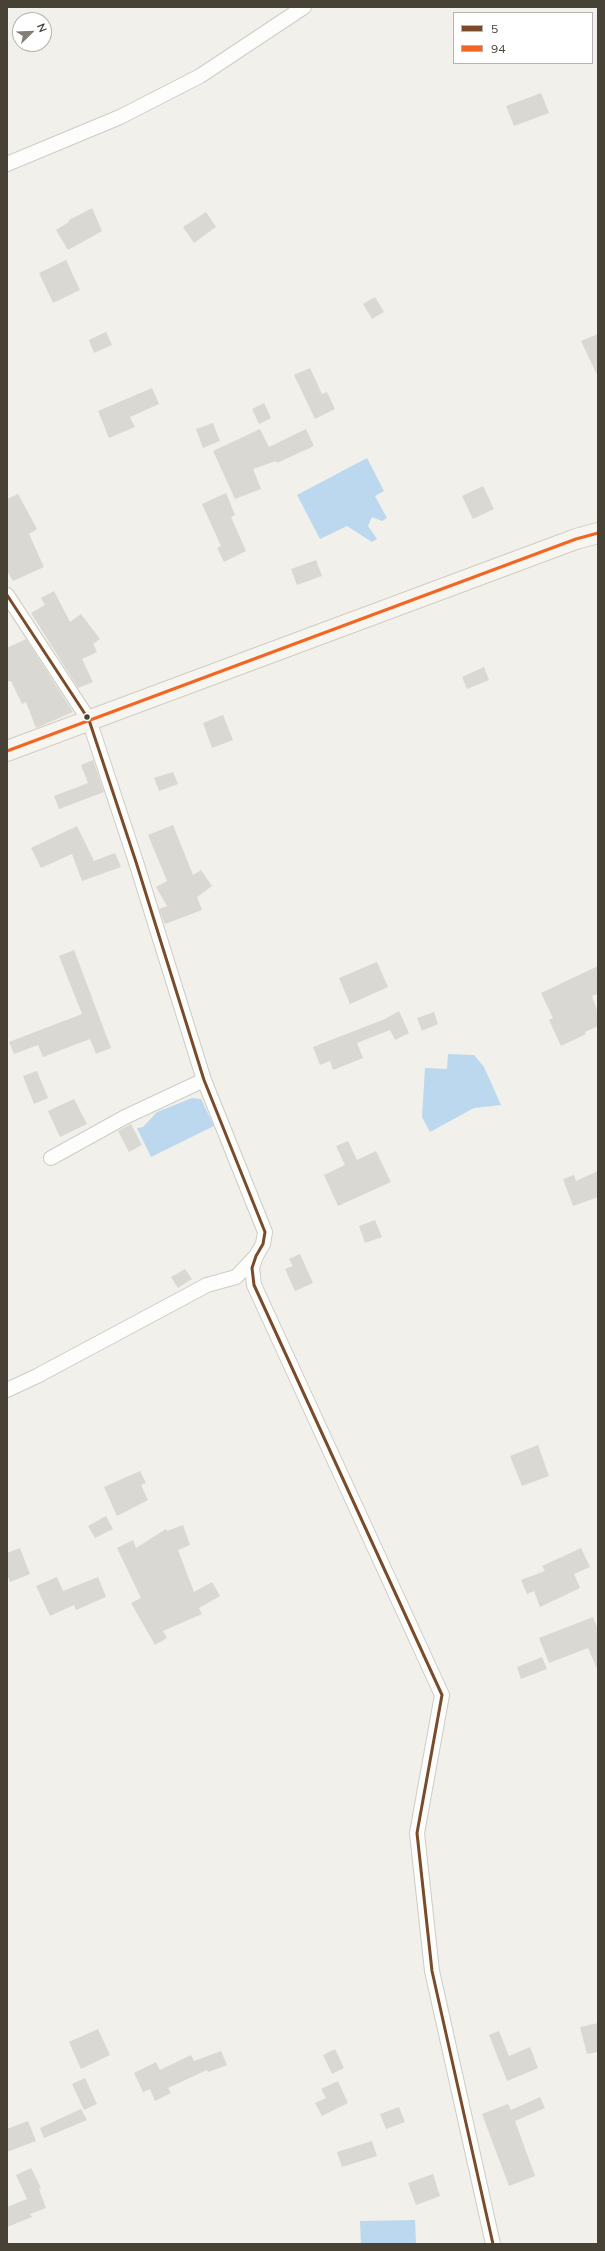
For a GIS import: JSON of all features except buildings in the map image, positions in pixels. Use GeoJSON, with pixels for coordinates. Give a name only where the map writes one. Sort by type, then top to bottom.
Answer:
{"type":"FeatureCollection","features":[{"type":"Feature","properties":{"kind":"main road"},"geometry":{"type":"LineString","coordinates":[[7,751],[576,539],[598,533]]}},
{"type":"Feature","properties":{"kind":"street"},"geometry":{"type":"LineString","coordinates":[[7,164],[120,117],[200,76],[304,7]]}},
{"type":"Feature","properties":{"kind":"street"},"geometry":{"type":"LineString","coordinates":[[7,595],[89,720],[136,862],[204,1080],[265,1232],[263,1244],[256,1256],[252,1268],[254,1285],[341,1471],[442,1696],[417,1833],[432,1971],[493,2244]]}},
{"type":"Feature","properties":{"kind":"street"},"geometry":{"type":"LineString","coordinates":[[52,1158],[125,1117],[204,1080]]}},
{"type":"Feature","properties":{"kind":"street"},"geometry":{"type":"LineString","coordinates":[[7,1390],[37,1376],[207,1285],[236,1277],[256,1256]]}},
{"type":"Feature","properties":{"kind":"water"},"geometry":{"type":"Polygon","coordinates":[[[367,458],[384,491],[375,496],[387,518],[382,521],[372,517],[368,526],[377,539],[372,542],[347,526],[320,539],[297,495],[367,458]]]}},
{"type":"Feature","properties":{"kind":"water"},"geometry":{"type":"Polygon","coordinates":[[[448,1054],[474,1055],[484,1067],[501,1105],[474,1108],[430,1132],[422,1117],[425,1068],[447,1069],[448,1054]]]}},
{"type":"Feature","properties":{"kind":"water"},"geometry":{"type":"Polygon","coordinates":[[[192,1098],[201,1099],[214,1126],[151,1157],[137,1128],[143,1127],[157,1112],[192,1098]]]}},
{"type":"Feature","properties":{"kind":"water"},"geometry":{"type":"Polygon","coordinates":[[[415,2220],[416,2244],[361,2244],[360,2221],[415,2220]]]}},
{"type":"Feature","properties":{"kind":"transit line","name":"94"},"geometry":{"type":"LineString","coordinates":[[7,751],[576,539],[598,533]]}},
{"type":"Feature","properties":{"kind":"transit line","name":"5"},"geometry":{"type":"LineString","coordinates":[[7,595],[89,720],[136,862],[204,1080],[265,1232],[263,1244],[256,1256],[252,1268],[254,1285],[442,1695],[417,1833],[432,1971],[493,2244]]}}]}
